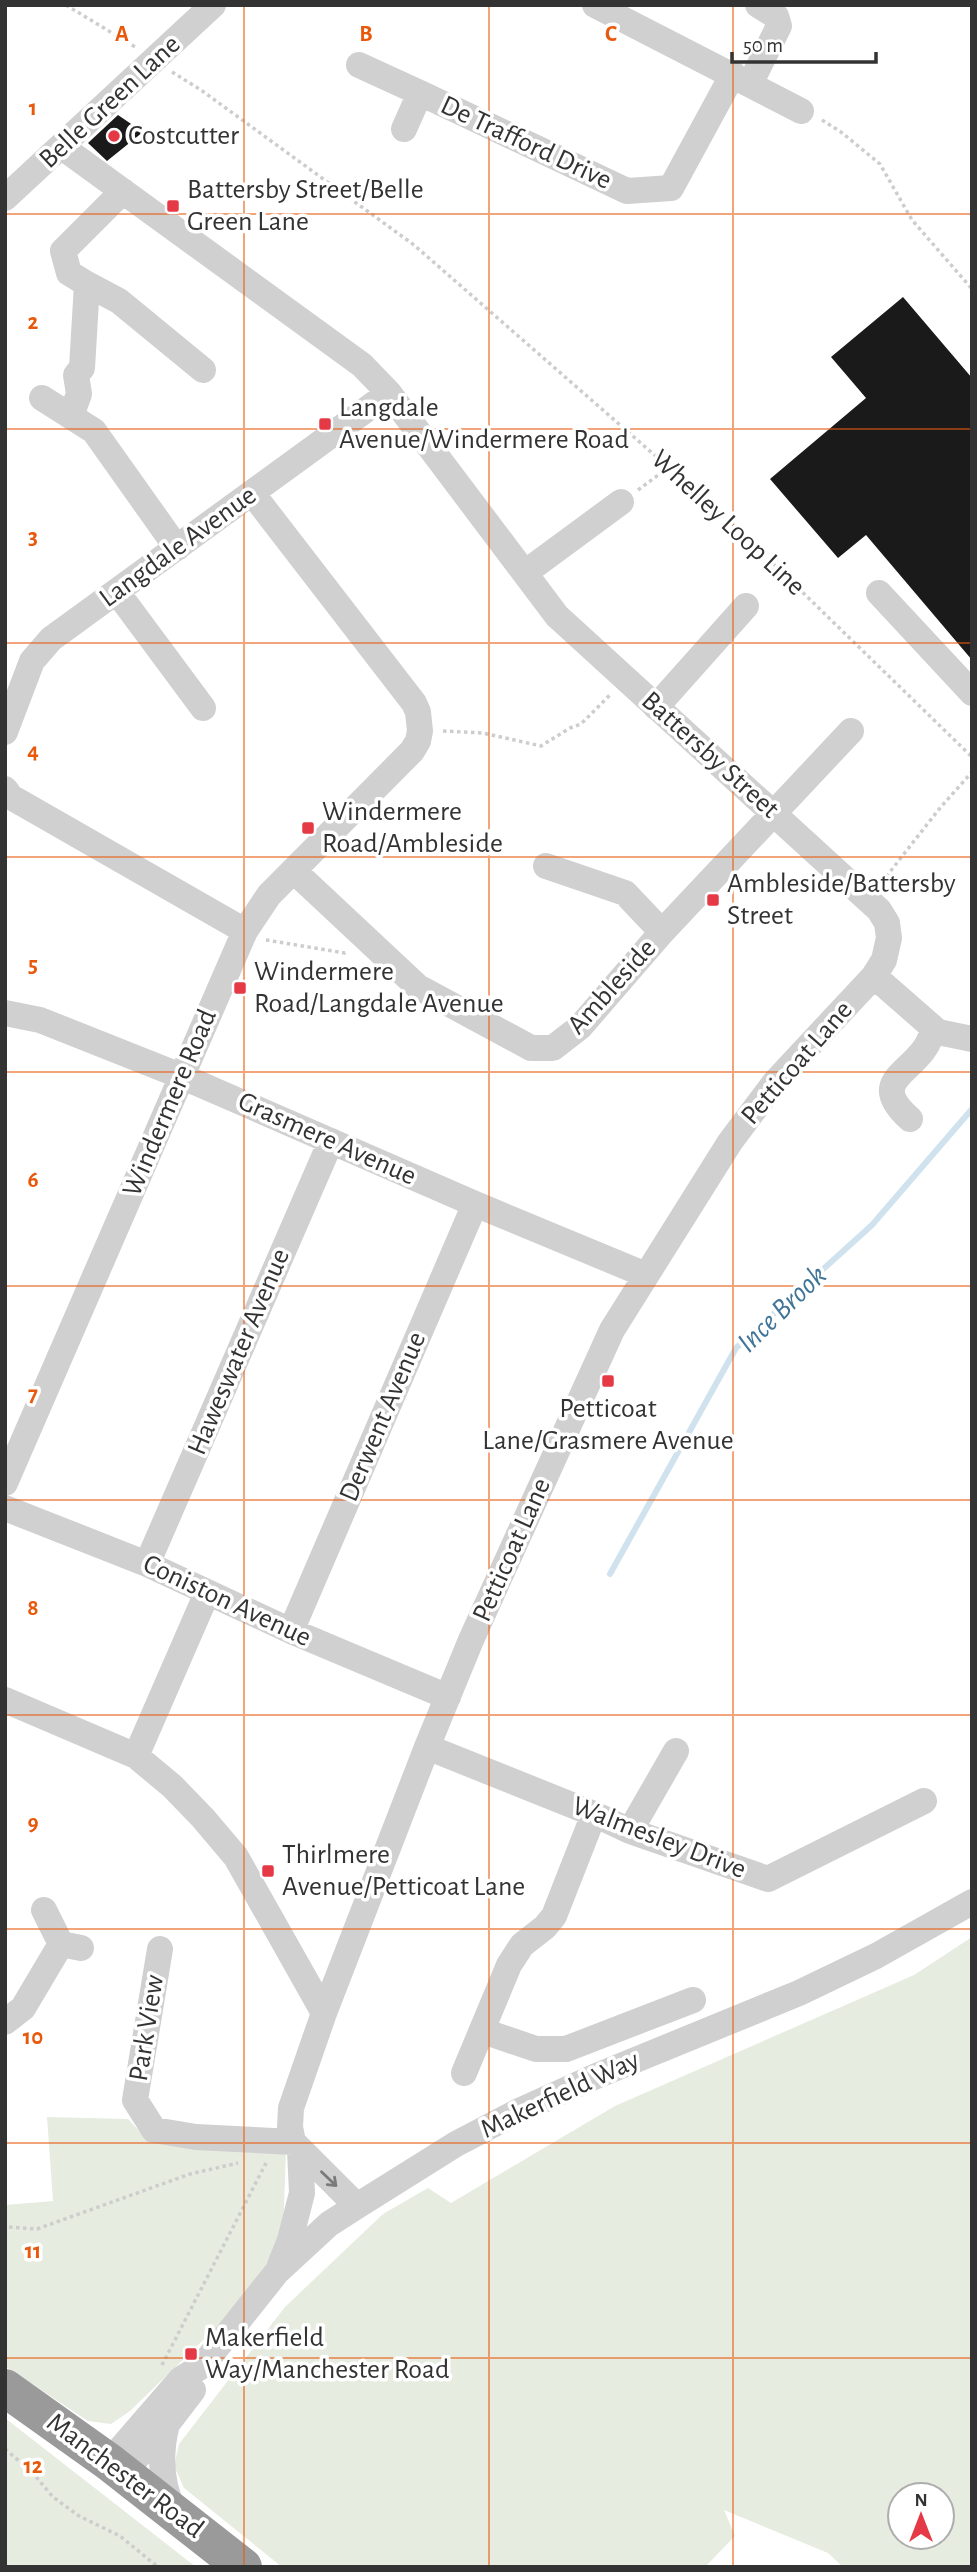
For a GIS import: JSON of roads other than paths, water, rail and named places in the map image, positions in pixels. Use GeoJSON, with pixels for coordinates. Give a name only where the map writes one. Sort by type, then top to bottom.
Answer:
{"type":"FeatureCollection","features":[{"type":"Feature","properties":{"kind":"highway","name":"Manchester Road"},"geometry":{"type":"LineString","coordinates":[[5,2388],[116,2468],[243,2567]]}},
{"type":"Feature","properties":{"kind":"street","name":"Belle Green Lane"},"geometry":{"type":"LineString","coordinates":[[5,198],[214,5]]}},
{"type":"Feature","properties":{"kind":"street"},"geometry":{"type":"LineString","coordinates":[[595,5],[800,111]]}},
{"type":"Feature","properties":{"kind":"street"},"geometry":{"type":"LineString","coordinates":[[741,79],[779,26],[776,16],[758,5]]}},
{"type":"Feature","properties":{"kind":"street","name":"De Trafford Drive"},"geometry":{"type":"LineString","coordinates":[[359,65],[627,191],[671,188],[741,79]]}},
{"type":"Feature","properties":{"kind":"street","name":"De Trafford Drive"},"geometry":{"type":"LineString","coordinates":[[404,129],[420,93]]}},
{"type":"Feature","properties":{"kind":"street","name":"Battersby Street"},"geometry":{"type":"LineString","coordinates":[[62,147],[362,365],[389,393],[557,616],[868,900],[887,923],[890,938]]}},
{"type":"Feature","properties":{"kind":"street"},"geometry":{"type":"LineString","coordinates":[[123,191],[63,251],[69,273],[119,300],[203,370]]}},
{"type":"Feature","properties":{"kind":"street"},"geometry":{"type":"LineString","coordinates":[[87,284],[82,368],[76,375],[75,405],[177,548]]}},
{"type":"Feature","properties":{"kind":"street","name":"Langdale Avenue"},"geometry":{"type":"LineString","coordinates":[[5,732],[32,661],[40,649],[389,393]]}},
{"type":"Feature","properties":{"kind":"street"},"geometry":{"type":"LineString","coordinates":[[42,398],[75,405]]}},
{"type":"Feature","properties":{"kind":"street","name":"Windermere Road"},"geometry":{"type":"LineString","coordinates":[[5,1483],[245,931],[269,895],[412,751],[418,741],[420,722],[414,703],[252,493]]}},
{"type":"Feature","properties":{"kind":"street"},"geometry":{"type":"LineString","coordinates":[[526,572],[621,502]]}},
{"type":"Feature","properties":{"kind":"street"},"geometry":{"type":"LineString","coordinates":[[117,592],[203,708]]}},
{"type":"Feature","properties":{"kind":"street"},"geometry":{"type":"LineString","coordinates":[[879,593],[972,692]]}},
{"type":"Feature","properties":{"kind":"street"},"geometry":{"type":"LineString","coordinates":[[656,706],[746,606]]}},
{"type":"Feature","properties":{"kind":"street","name":"Ambleside"},"geometry":{"type":"LineString","coordinates":[[294,871],[418,987],[531,1048],[553,1048],[580,1027],[662,932],[851,731]]}},
{"type":"Feature","properties":{"kind":"street"},"geometry":{"type":"LineString","coordinates":[[5,789],[11,797],[245,931]]}},
{"type":"Feature","properties":{"kind":"street"},"geometry":{"type":"LineString","coordinates":[[547,866],[625,893],[662,932]]}},
{"type":"Feature","properties":{"kind":"street","name":"Petticoat Lane"},"geometry":{"type":"LineString","coordinates":[[277,2272],[290,2240],[302,2193],[285,2148],[291,2108],[324,2013],[447,1697],[587,1384],[612,1330],[730,1142],[808,1044],[874,976],[888,950],[890,938]]}},
{"type":"Feature","properties":{"kind":"street"},"geometry":{"type":"LineString","coordinates":[[874,976],[938,1032],[972,1039]]}},
{"type":"Feature","properties":{"kind":"street","name":"Grasmere Avenue"},"geometry":{"type":"LineString","coordinates":[[5,1013],[40,1020],[181,1076],[646,1275]]}},
{"type":"Feature","properties":{"kind":"street"},"geometry":{"type":"LineString","coordinates":[[910,1119],[894,1105],[891,1090],[895,1079],[931,1042],[933,1028]]}},
{"type":"Feature","properties":{"kind":"street","name":"Haweswater Avenue"},"geometry":{"type":"LineString","coordinates":[[147,1564],[331,1141]]}},
{"type":"Feature","properties":{"kind":"street","name":"Derwent Avenue"},"geometry":{"type":"LineString","coordinates":[[291,1631],[475,1204]]}},
{"type":"Feature","properties":{"kind":"street","name":"Coniston Avenue"},"geometry":{"type":"LineString","coordinates":[[5,1508],[147,1564],[291,1631],[447,1697]]}},
{"type":"Feature","properties":{"kind":"street"},"geometry":{"type":"LineString","coordinates":[[136,1756],[207,1593]]}},
{"type":"Feature","properties":{"kind":"street"},"geometry":{"type":"LineString","coordinates":[[5,1700],[136,1756],[195,1810],[236,1857],[324,2013]]}},
{"type":"Feature","properties":{"kind":"street","name":"Walmesley Drive"},"geometry":{"type":"LineString","coordinates":[[427,1747],[631,1831],[768,1879],[924,1801]]}},
{"type":"Feature","properties":{"kind":"street"},"geometry":{"type":"LineString","coordinates":[[631,1831],[676,1751]]}},
{"type":"Feature","properties":{"kind":"street"},"geometry":{"type":"LineString","coordinates":[[464,2073],[509,1965],[522,1945],[545,1927],[554,1916],[594,1814]]}},
{"type":"Feature","properties":{"kind":"street","name":"Makerfield Way"},"geometry":{"type":"LineString","coordinates":[[116,2468],[181,2379],[202,2366],[277,2272],[329,2224],[456,2144],[519,2111],[594,2077],[799,1993],[876,1956],[972,1902]]}},
{"type":"Feature","properties":{"kind":"street"},"geometry":{"type":"LineString","coordinates":[[5,2022],[23,2008],[71,1946],[44,1910]]}},
{"type":"Feature","properties":{"kind":"street","name":"Park View"},"geometry":{"type":"LineString","coordinates":[[160,1949],[135,2100],[154,2130],[285,2148]]}},
{"type":"Feature","properties":{"kind":"street"},"geometry":{"type":"LineString","coordinates":[[483,2031],[536,2049],[566,2049],[693,2000]]}},
{"type":"Feature","properties":{"kind":"street"},"geometry":{"type":"LineString","coordinates":[[285,2148],[358,2206]]}},
{"type":"Feature","properties":{"kind":"street"},"geometry":{"type":"LineString","coordinates":[[302,2193],[329,2224]]}},
{"type":"Feature","properties":{"kind":"street","name":"Makerfield Way"},"geometry":{"type":"LineString","coordinates":[[116,2468],[167,2424],[196,2386],[202,2366]]}},
{"type":"Feature","properties":{"kind":"street"},"geometry":{"type":"LineString","coordinates":[[167,2424],[162,2451],[163,2477],[165,2491],[175,2513]]}},
{"type":"Feature","properties":{"kind":"waterway","name":"Ince Brook"},"geometry":{"type":"LineString","coordinates":[[610,1574],[736,1348],[872,1225],[972,1109]]}},
{"type":"Feature","properties":{"kind":"place","name":"Costcutter"},"geometry":{"type":"Point","coordinates":[114,136]}},
{"type":"Feature","properties":{"kind":"place","name":"Battersby Street/Belle Green Lane"},"geometry":{"type":"Point","coordinates":[173,206]}},
{"type":"Feature","properties":{"kind":"place","name":"Langdale Avenue/Windermere Road"},"geometry":{"type":"Point","coordinates":[325,424]}},
{"type":"Feature","properties":{"kind":"place","name":"Windermere Road/Ambleside"},"geometry":{"type":"Point","coordinates":[308,828]}},
{"type":"Feature","properties":{"kind":"place","name":"Ambleside/Battersby Street"},"geometry":{"type":"Point","coordinates":[713,900]}},
{"type":"Feature","properties":{"kind":"place","name":"Windermere Road/Langdale Avenue"},"geometry":{"type":"Point","coordinates":[240,988]}},
{"type":"Feature","properties":{"kind":"place","name":"Petticoat Lane/Grasmere Avenue"},"geometry":{"type":"Point","coordinates":[608,1381]}},
{"type":"Feature","properties":{"kind":"place","name":"Thirlmere Avenue/Petticoat Lane"},"geometry":{"type":"Point","coordinates":[268,1871]}},
{"type":"Feature","properties":{"kind":"place","name":"Makerfield Way/Manchester Road"},"geometry":{"type":"Point","coordinates":[191,2354]}}]}
